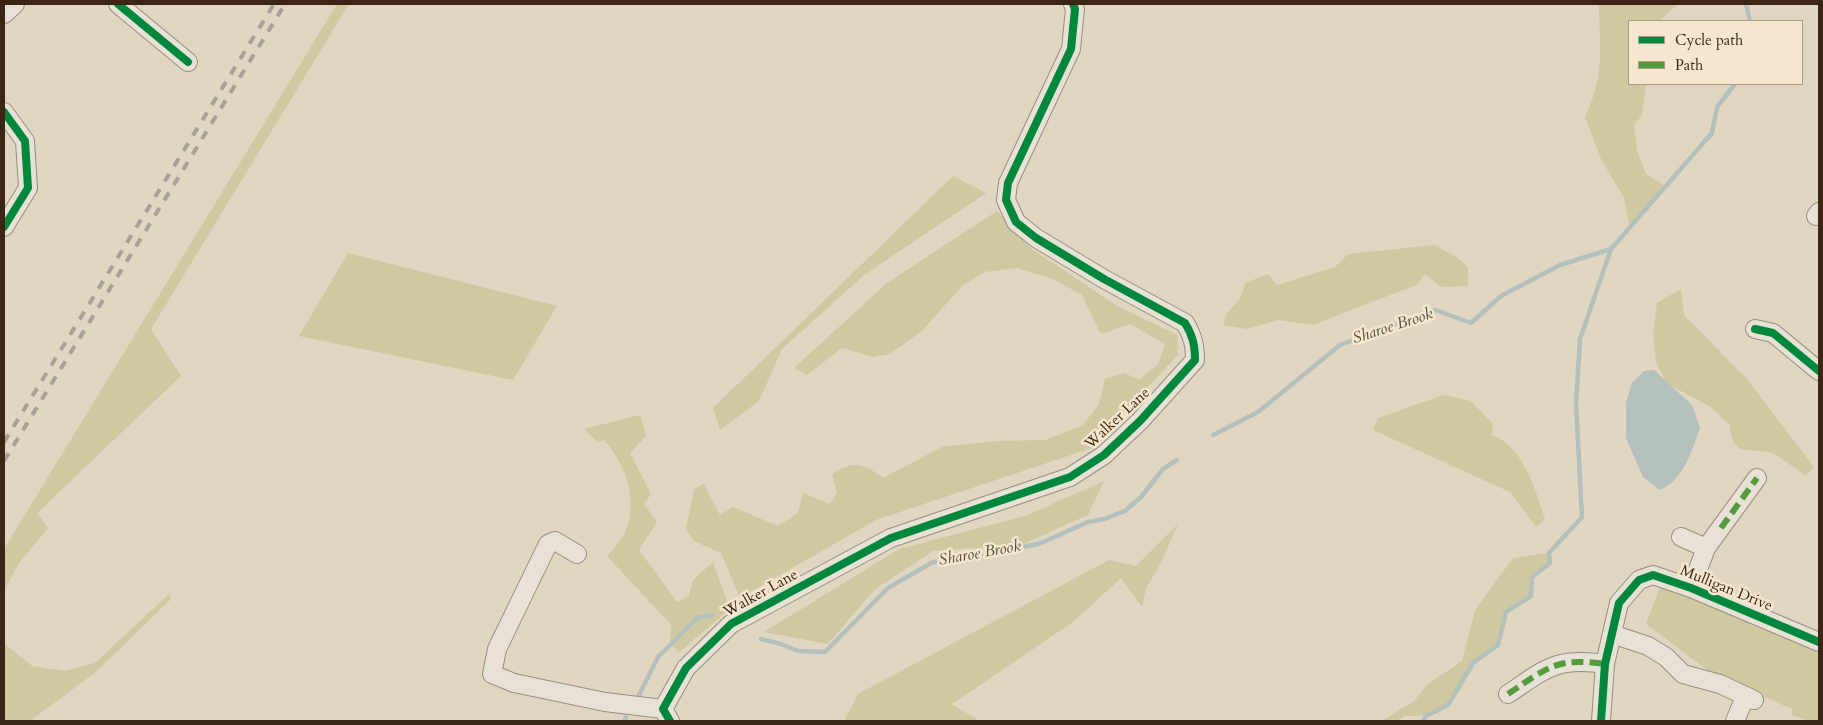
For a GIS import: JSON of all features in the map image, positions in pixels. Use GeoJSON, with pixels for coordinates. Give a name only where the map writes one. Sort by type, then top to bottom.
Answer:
{"type":"FeatureCollection","features":[{"type":"Feature","properties":{"kind":"street"},"geometry":{"type":"LineString","coordinates":[[4,14],[15,4]]}},
{"type":"Feature","properties":{"kind":"street"},"geometry":{"type":"LineString","coordinates":[[118,4],[188,62]]}},
{"type":"Feature","properties":{"kind":"street","name":"Walker Lane"},"geometry":{"type":"LineString","coordinates":[[667,715],[686,668],[731,624],[891,538],[1070,477],[1104,455],[1140,421],[1195,360],[1195,345],[1185,323],[1112,284],[1036,238],[1016,222],[1006,200],[1008,183],[1071,49],[1075,10],[1073,4]]}},
{"type":"Feature","properties":{"kind":"street"},"geometry":{"type":"LineString","coordinates":[[4,112],[25,141],[28,188],[4,227]]}},
{"type":"Feature","properties":{"kind":"street"},"geometry":{"type":"LineString","coordinates":[[1755,329],[1773,333],[1819,371]]}},
{"type":"Feature","properties":{"kind":"street"},"geometry":{"type":"LineString","coordinates":[[1691,588],[1706,548],[1758,478]]}},
{"type":"Feature","properties":{"kind":"street"},"geometry":{"type":"LineString","coordinates":[[1681,537],[1706,548]]}},
{"type":"Feature","properties":{"kind":"street"},"geometry":{"type":"LineString","coordinates":[[577,554],[555,541],[548,544],[497,649],[492,674],[514,682],[667,715]]}},
{"type":"Feature","properties":{"kind":"street","name":"Mulligan Drive"},"geometry":{"type":"LineString","coordinates":[[1601,721],[1605,664],[1619,603],[1639,580],[1653,575],[1691,588],[1819,642]]}},
{"type":"Feature","properties":{"kind":"street"},"geometry":{"type":"LineString","coordinates":[[1612,634],[1633,639],[1648,646],[1666,657],[1683,674],[1720,684],[1750,699],[1735,721]]}},
{"type":"Feature","properties":{"kind":"street"},"geometry":{"type":"LineString","coordinates":[[1508,694],[1538,674],[1561,662],[1578,660],[1605,664]]}},
{"type":"Feature","properties":{"kind":"shaded area"},"geometry":{"type":"Polygon","coordinates":[[[337,4],[349,4],[151,329],[181,376],[37,513],[48,528],[19,563],[4,591],[4,549],[337,4]]]}},
{"type":"Feature","properties":{"kind":"shaded area"},"geometry":{"type":"Polygon","coordinates":[[[1599,4],[1678,4],[1660,20],[1628,20],[1628,85],[1646,85],[1642,115],[1634,125],[1637,150],[1646,174],[1664,185],[1630,230],[1624,198],[1601,159],[1585,117],[1596,88],[1600,48],[1599,4]]]}},
{"type":"Feature","properties":{"kind":"shaded area"},"geometry":{"type":"Polygon","coordinates":[[[953,176],[986,193],[863,276],[782,349],[759,401],[720,430],[713,408],[953,176]]]}},
{"type":"Feature","properties":{"kind":"shaded area"},"geometry":{"type":"Polygon","coordinates":[[[997,211],[1030,248],[1119,307],[1177,335],[1178,355],[1089,449],[876,520],[740,598],[721,553],[694,541],[686,529],[694,489],[704,484],[720,515],[733,507],[778,526],[798,513],[803,493],[830,504],[837,493],[832,474],[846,467],[852,465],[864,466],[883,478],[942,447],[995,441],[1045,440],[1083,425],[1099,404],[1105,379],[1125,373],[1139,380],[1158,364],[1165,344],[1130,324],[1101,334],[1082,295],[1053,279],[1016,268],[985,272],[963,285],[922,331],[890,354],[873,357],[842,348],[807,375],[794,368],[887,283],[997,211]]]}},
{"type":"Feature","properties":{"kind":"shaded area"},"geometry":{"type":"Polygon","coordinates":[[[1434,245],[1455,256],[1468,267],[1468,286],[1441,287],[1425,274],[1416,285],[1313,325],[1279,320],[1247,329],[1223,325],[1227,313],[1240,299],[1245,283],[1268,274],[1277,285],[1335,267],[1348,254],[1434,245]]]}},
{"type":"Feature","properties":{"kind":"shaded area"},"geometry":{"type":"Polygon","coordinates":[[[348,253],[557,306],[513,380],[299,336],[348,253]]]}},
{"type":"Feature","properties":{"kind":"shaded area"},"geometry":{"type":"Polygon","coordinates":[[[1681,289],[1684,315],[1747,379],[1814,467],[1806,476],[1776,455],[1740,448],[1735,444],[1730,425],[1709,406],[1666,383],[1656,361],[1653,334],[1657,303],[1681,289]]]}},
{"type":"Feature","properties":{"kind":"shaded area"},"geometry":{"type":"Polygon","coordinates":[[[1654,370],[1692,405],[1700,427],[1681,472],[1668,486],[1660,490],[1643,477],[1626,438],[1626,402],[1632,383],[1644,371],[1654,370]]]}},
{"type":"Feature","properties":{"kind":"shaded area"},"geometry":{"type":"Polygon","coordinates":[[[1443,395],[1471,401],[1493,424],[1492,435],[1503,441],[1520,459],[1532,482],[1545,519],[1536,527],[1510,492],[1373,430],[1378,418],[1443,395]]]}},
{"type":"Feature","properties":{"kind":"shaded area"},"geometry":{"type":"Polygon","coordinates":[[[640,415],[646,436],[630,453],[651,494],[644,504],[657,522],[639,550],[677,602],[689,596],[693,580],[713,562],[730,609],[678,653],[670,642],[671,625],[607,556],[622,538],[628,526],[631,500],[629,487],[625,474],[612,450],[604,440],[598,442],[584,429],[640,415]]]}},
{"type":"Feature","properties":{"kind":"shaded area"},"geometry":{"type":"Polygon","coordinates":[[[1104,481],[1088,515],[1021,545],[933,551],[874,590],[828,644],[764,632],[899,549],[1025,516],[1104,481]]]}},
{"type":"Feature","properties":{"kind":"shaded area"},"geometry":{"type":"Polygon","coordinates":[[[1178,524],[1161,563],[1146,588],[1142,607],[1121,578],[1073,622],[952,704],[979,721],[844,721],[858,694],[1109,560],[1136,566],[1178,524]]]}},
{"type":"Feature","properties":{"kind":"shaded area"},"geometry":{"type":"Polygon","coordinates":[[[1549,553],[1550,563],[1532,577],[1531,596],[1506,612],[1498,645],[1473,663],[1448,705],[1426,716],[1405,716],[1398,721],[1382,721],[1414,701],[1428,684],[1462,661],[1475,610],[1513,558],[1549,553]]]}},
{"type":"Feature","properties":{"kind":"shaded area"},"geometry":{"type":"Polygon","coordinates":[[[1661,584],[1819,650],[1819,721],[1808,721],[1792,715],[1792,709],[1714,675],[1646,624],[1661,584]]]}},
{"type":"Feature","properties":{"kind":"shaded area"},"geometry":{"type":"Polygon","coordinates":[[[169,594],[171,599],[96,672],[30,721],[4,721],[4,640],[5,644],[32,666],[65,671],[95,663],[169,594]]]}},
{"type":"Feature","properties":{"kind":"waterway","name":"Sharoe Brook"},"geometry":{"type":"LineString","coordinates":[[1746,4],[1750,20]]}},
{"type":"Feature","properties":{"kind":"waterway","name":"Sharoe Brook"},"geometry":{"type":"LineString","coordinates":[[1213,435],[1258,412],[1340,345],[1435,310],[1471,323],[1501,296],[1560,265],[1611,249],[1712,133],[1717,107],[1734,85]]}},
{"type":"Feature","properties":{"kind":"waterway"},"geometry":{"type":"LineString","coordinates":[[1423,721],[1426,716],[1448,705],[1473,663],[1498,645],[1506,612],[1531,596],[1532,577],[1550,563],[1549,553],[1582,517],[1576,404],[1580,339],[1611,249]]}},
{"type":"Feature","properties":{"kind":"waterway","name":"Sharoe Brook"},"geometry":{"type":"LineString","coordinates":[[761,639],[798,651],[825,652],[888,588],[933,562],[963,561],[1041,543],[1088,522],[1104,519],[1125,511],[1141,497],[1163,469],[1177,460]]}},
{"type":"Feature","properties":{"kind":"waterway","name":"Sharoe Brook"},"geometry":{"type":"LineString","coordinates":[[639,695],[658,657],[697,618],[713,615]]}},
{"type":"Feature","properties":{"kind":"waterway","name":"Sharoe Brook"},"geometry":{"type":"LineString","coordinates":[[624,721],[626,717]]}},
{"type":"Feature","properties":{"kind":"railway"},"geometry":{"type":"LineString","coordinates":[[4,442],[274,4]]}},
{"type":"Feature","properties":{"kind":"railway"},"geometry":{"type":"LineString","coordinates":[[4,461],[285,4]]}},
{"type":"Feature","properties":{"kind":"marked path"},"geometry":{"type":"LineString","coordinates":[[1721,528],[1757,478]]}},
{"type":"Feature","properties":{"kind":"marked path"},"geometry":{"type":"LineString","coordinates":[[1508,694],[1533,677],[1553,667],[1575,662],[1605,664]]}},
{"type":"Feature","properties":{"kind":"cycle path"},"geometry":{"type":"LineString","coordinates":[[118,4],[188,62]]}},
{"type":"Feature","properties":{"kind":"cycle path"},"geometry":{"type":"LineString","coordinates":[[670,721],[663,709],[686,668],[731,624],[891,538],[1070,477],[1104,455],[1140,421],[1195,360],[1193,341],[1185,323],[1104,279],[1036,238],[1016,222],[1006,200],[1008,183],[1071,49],[1075,9],[1073,4]]}},
{"type":"Feature","properties":{"kind":"cycle path"},"geometry":{"type":"LineString","coordinates":[[4,112],[25,141],[28,188],[4,227]]}},
{"type":"Feature","properties":{"kind":"cycle path"},"geometry":{"type":"LineString","coordinates":[[1755,329],[1773,333],[1819,371]]}},
{"type":"Feature","properties":{"kind":"cycle path"},"geometry":{"type":"LineString","coordinates":[[1601,721],[1605,664],[1619,603],[1639,580],[1653,575],[1691,588],[1819,642]]}}]}
